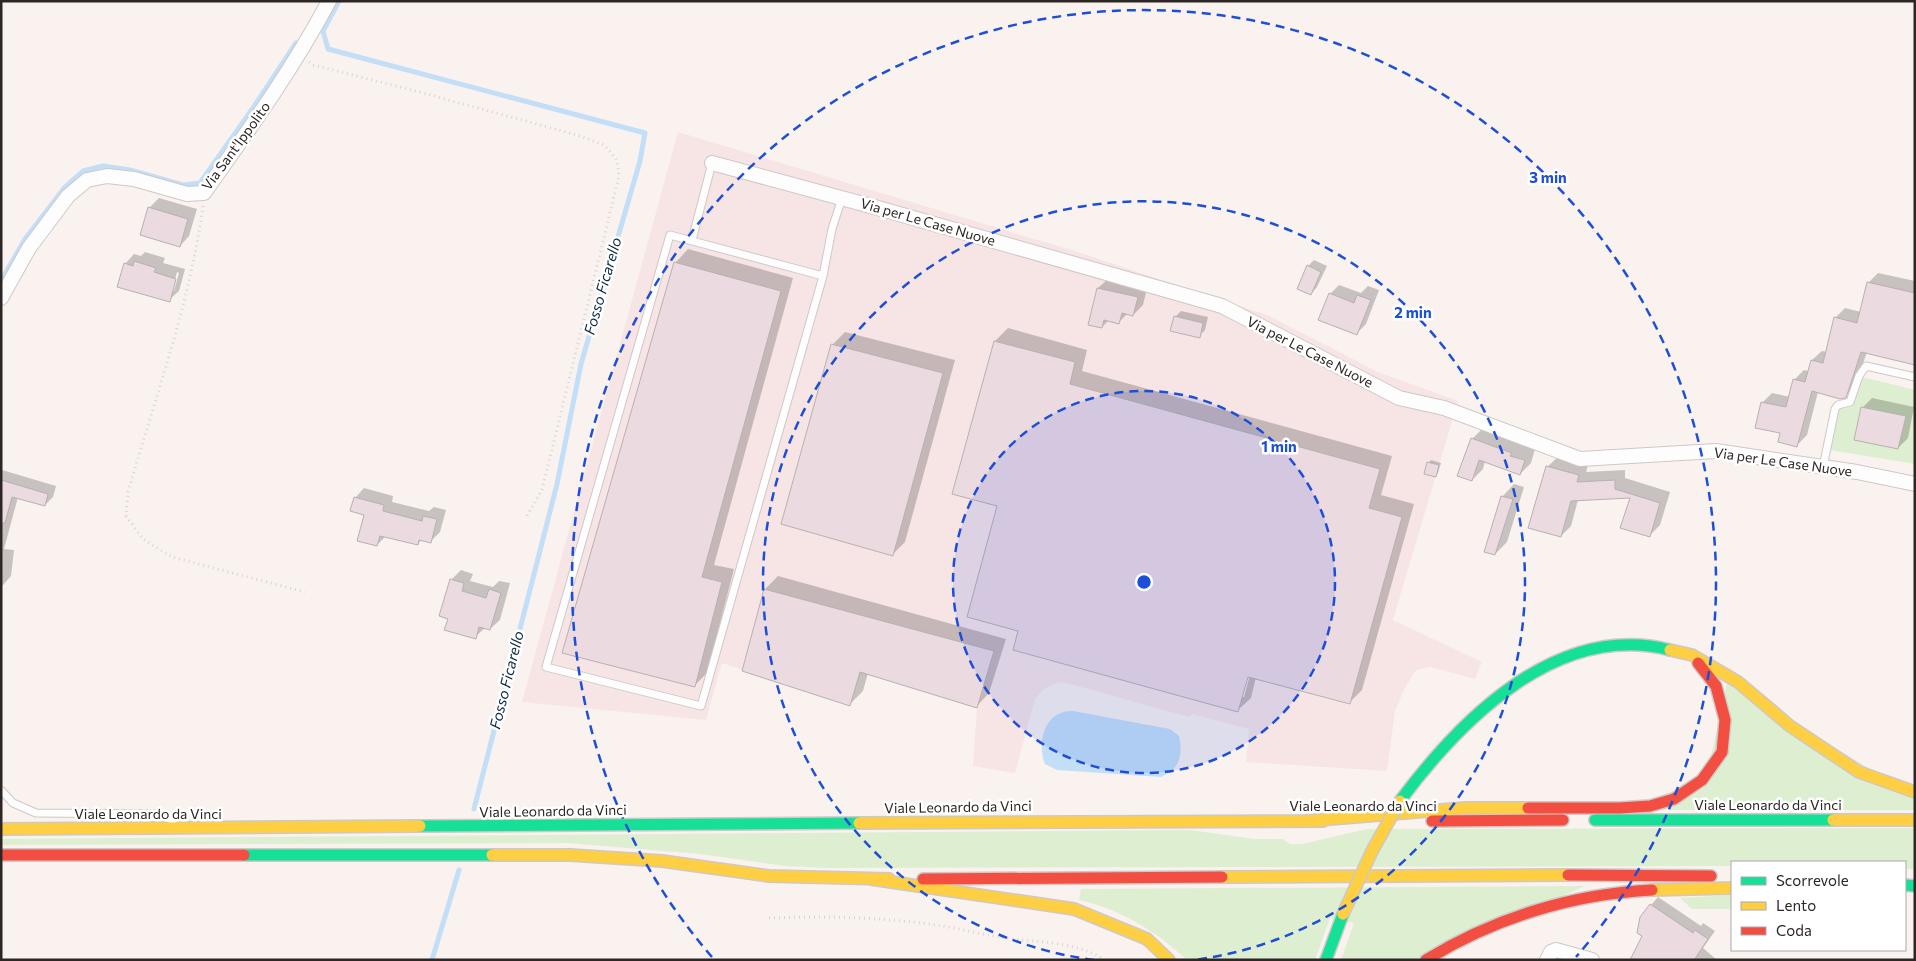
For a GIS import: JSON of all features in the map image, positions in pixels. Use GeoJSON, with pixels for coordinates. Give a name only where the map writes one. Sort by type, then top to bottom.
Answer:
{"type":"FeatureCollection","features":[{"type":"Feature","properties":{"kind":"main road"},"geometry":{"type":"LineString","coordinates":[[1326,960],[1343,914],[1372,851],[1400,801],[1436,755],[1472,718],[1505,691],[1541,669],[1568,656],[1598,648],[1633,644],[1664,648],[1692,656],[1738,682],[1790,726],[1859,772],[1915,792]]}},
{"type":"Feature","properties":{"kind":"main road"},"geometry":{"type":"LineString","coordinates":[[1305,821],[1466,808],[1620,808],[1650,806],[1674,799],[1702,780],[1722,752],[1725,720],[1716,686],[1692,656]]}},
{"type":"Feature","properties":{"kind":"main road","name":"Viale Leonardo da Vinci"},"geometry":{"type":"LineString","coordinates":[[1,829],[1044,821],[1915,820]]}},
{"type":"Feature","properties":{"kind":"main road"},"geometry":{"type":"LineString","coordinates":[[1,855],[570,855],[662,861],[769,876],[871,879],[1536,875],[1731,877]]}},
{"type":"Feature","properties":{"kind":"main road"},"geometry":{"type":"LineString","coordinates":[[871,879],[1074,909],[1147,939],[1169,960]]}},
{"type":"Feature","properties":{"kind":"main road"},"geometry":{"type":"LineString","coordinates":[[1426,960],[1438,951],[1504,919],[1579,900],[1646,890],[1731,888]]}},
{"type":"Feature","properties":{"kind":"street","name":"Via Sant'Ippolito"},"geometry":{"type":"LineString","coordinates":[[1,298],[28,248],[68,196],[87,180],[107,176],[134,179],[187,194],[204,193],[258,118],[300,53],[329,1]]}},
{"type":"Feature","properties":{"kind":"street","name":"Via per Le Case Nuove"},"geometry":{"type":"LineString","coordinates":[[712,163],[1222,306],[1398,398],[1444,408],[1580,459],[1716,451],[1823,467],[1915,484]]}},
{"type":"Feature","properties":{"kind":"street"},"geometry":{"type":"LineString","coordinates":[[1546,960],[1550,952],[1556,950],[1592,960]]}},
{"type":"Feature","properties":{"kind":"lane"},"geometry":{"type":"LineString","coordinates":[[692,240],[712,163]]}},
{"type":"Feature","properties":{"kind":"lane"},"geometry":{"type":"LineString","coordinates":[[823,276],[670,235],[546,666],[701,706],[823,276],[832,230],[842,198]]}},
{"type":"Feature","properties":{"kind":"lane"},"geometry":{"type":"LineString","coordinates":[[1823,467],[1834,409],[1838,405],[1850,402],[1859,376],[1866,366],[1915,377]]}},
{"type":"Feature","properties":{"kind":"lane"},"geometry":{"type":"LineString","coordinates":[[1,790],[12,803],[36,812],[155,814],[165,816],[186,829]]}},
{"type":"Feature","properties":{"kind":"path"},"geometry":{"type":"LineString","coordinates":[[300,53],[313,65],[577,134],[604,145],[618,160],[619,176],[542,490],[525,519]]}},
{"type":"Feature","properties":{"kind":"path"},"geometry":{"type":"LineString","coordinates":[[204,193],[198,243],[178,321],[128,492],[126,516],[142,539],[172,558],[304,592]]}},
{"type":"Feature","properties":{"kind":"path"},"geometry":{"type":"LineString","coordinates":[[769,918],[881,919],[937,925],[997,937],[1070,947],[1098,955],[1104,960]]}},
{"type":"Feature","properties":{"kind":"shaded area"},"geometry":{"type":"Polygon","coordinates":[[[678,132],[1078,252],[1267,315],[1378,372],[1458,401],[1393,620],[1482,662],[1475,679],[1430,667],[1416,670],[1406,686],[1395,711],[1387,771],[1246,762],[1249,729],[1192,714],[1189,717],[1059,682],[1044,689],[1035,699],[1015,773],[973,766],[977,708],[861,672],[850,706],[722,663],[706,720],[522,702],[678,132]]]}},
{"type":"Feature","properties":{"kind":"green space"},"geometry":{"type":"Polygon","coordinates":[[[1862,377],[1915,390],[1915,464],[1830,450],[1839,407],[1853,406],[1862,377]]]}},
{"type":"Feature","properties":{"kind":"green space"},"geometry":{"type":"Polygon","coordinates":[[[1727,683],[1915,796],[1915,810],[1667,810],[1704,788],[1727,683]]]}},
{"type":"Feature","properties":{"kind":"green space"},"geometry":{"type":"Polygon","coordinates":[[[1915,828],[1915,869],[1906,869],[1906,861],[1731,861],[1731,866],[830,868],[785,866],[700,854],[567,843],[1,845],[1,839],[1190,830],[1255,839],[1283,839],[1290,844],[1302,844],[1367,829],[1915,828]]]}},
{"type":"Feature","properties":{"kind":"green space"},"geometry":{"type":"Polygon","coordinates":[[[1585,886],[1414,960],[1341,960],[1354,923],[1330,918],[1315,960],[1187,960],[1137,922],[1109,909],[1079,900],[1081,889],[1585,886]]]}},
{"type":"Feature","properties":{"kind":"green space"},"geometry":{"type":"Polygon","coordinates":[[[1731,895],[1731,909],[1692,909],[1680,898],[1731,895]]]}},
{"type":"Feature","properties":{"kind":"water"},"geometry":{"type":"Polygon","coordinates":[[[1073,711],[1170,729],[1179,736],[1181,749],[1179,761],[1172,770],[1161,777],[1057,770],[1045,764],[1042,750],[1043,735],[1055,717],[1064,712],[1073,711]]]}},
{"type":"Feature","properties":{"kind":"building"},"geometry":{"type":"Polygon","coordinates":[[[148,207],[188,219],[180,247],[140,235],[148,207]]]}},
{"type":"Feature","properties":{"kind":"building"},"geometry":{"type":"Polygon","coordinates":[[[134,261],[156,268],[154,272],[176,279],[170,302],[117,287],[124,263],[133,266],[134,261]]]}},
{"type":"Feature","properties":{"kind":"building"},"geometry":{"type":"Polygon","coordinates":[[[674,262],[781,291],[702,577],[722,582],[695,687],[562,653],[674,262]]]}},
{"type":"Feature","properties":{"kind":"building"},"geometry":{"type":"Polygon","coordinates":[[[1307,265],[1321,272],[1311,295],[1297,289],[1307,265]]]}},
{"type":"Feature","properties":{"kind":"building"},"geometry":{"type":"Polygon","coordinates":[[[1867,282],[1915,293],[1915,365],[1861,352],[1846,398],[1840,399],[1812,391],[1797,447],[1778,442],[1780,433],[1755,428],[1761,402],[1786,407],[1793,379],[1805,382],[1811,360],[1823,363],[1834,317],[1857,323],[1867,282]]]}},
{"type":"Feature","properties":{"kind":"building"},"geometry":{"type":"Polygon","coordinates":[[[1097,288],[1138,297],[1133,316],[1122,313],[1119,324],[1104,320],[1102,328],[1088,325],[1097,288]]]}},
{"type":"Feature","properties":{"kind":"building"},"geometry":{"type":"Polygon","coordinates":[[[1329,293],[1354,303],[1357,295],[1371,300],[1357,335],[1318,320],[1329,293]]]}},
{"type":"Feature","properties":{"kind":"building"},"geometry":{"type":"Polygon","coordinates":[[[1174,316],[1203,323],[1200,338],[1170,331],[1174,316]]]}},
{"type":"Feature","properties":{"kind":"building"},"geometry":{"type":"Polygon","coordinates":[[[994,341],[1075,362],[1070,384],[1380,469],[1369,508],[1402,517],[1350,704],[1248,677],[1238,712],[1013,650],[1018,631],[967,617],[997,506],[952,494],[994,341]]]}},
{"type":"Feature","properties":{"kind":"building"},"geometry":{"type":"Polygon","coordinates":[[[831,344],[943,373],[893,556],[781,524],[831,344]]]}},
{"type":"Feature","properties":{"kind":"building"},"geometry":{"type":"Polygon","coordinates":[[[1861,407],[1906,416],[1898,449],[1854,440],[1861,407]]]}},
{"type":"Feature","properties":{"kind":"building"},"geometry":{"type":"Polygon","coordinates":[[[1471,438],[1512,453],[1510,456],[1525,460],[1520,475],[1479,460],[1472,481],[1457,476],[1471,438]]]}},
{"type":"Feature","properties":{"kind":"building"},"geometry":{"type":"Polygon","coordinates":[[[1427,462],[1439,465],[1436,477],[1424,474],[1427,462]]]}},
{"type":"Feature","properties":{"kind":"building"},"geometry":{"type":"Polygon","coordinates":[[[1546,466],[1579,475],[1577,482],[1615,480],[1615,489],[1660,503],[1650,537],[1620,528],[1630,498],[1571,501],[1561,537],[1528,528],[1546,466]]]}},
{"type":"Feature","properties":{"kind":"building"},"geometry":{"type":"Polygon","coordinates":[[[1,480],[48,494],[45,506],[12,497],[5,523],[1,523],[1,480]]]}},
{"type":"Feature","properties":{"kind":"building"},"geometry":{"type":"Polygon","coordinates":[[[1501,496],[1513,499],[1495,555],[1484,552],[1501,496]]]}},
{"type":"Feature","properties":{"kind":"building"},"geometry":{"type":"Polygon","coordinates":[[[354,497],[384,505],[383,511],[422,521],[423,516],[437,519],[431,543],[419,540],[418,545],[380,536],[377,546],[357,541],[364,515],[350,511],[354,497]]]}},
{"type":"Feature","properties":{"kind":"building"},"geometry":{"type":"Polygon","coordinates":[[[450,579],[464,583],[462,591],[486,598],[489,589],[501,593],[490,630],[479,627],[476,639],[444,630],[448,619],[439,616],[450,579]]]}},
{"type":"Feature","properties":{"kind":"building"},"geometry":{"type":"Polygon","coordinates":[[[764,589],[994,651],[977,708],[860,672],[850,706],[742,671],[764,589]]]}},
{"type":"Feature","properties":{"kind":"building"},"geometry":{"type":"Polygon","coordinates":[[[1650,904],[1693,933],[1695,930],[1708,939],[1694,960],[1630,960],[1642,936],[1637,933],[1640,917],[1650,904]]]}},
{"type":"Feature","properties":{"kind":"waterway","name":"Fosso Ficarello"},"geometry":{"type":"LineString","coordinates":[[339,1],[323,31],[328,49],[645,133],[640,161],[581,364],[557,484],[474,809]]}},
{"type":"Feature","properties":{"kind":"waterway"},"geometry":{"type":"LineString","coordinates":[[1,281],[25,239],[65,187],[83,171],[103,166],[130,170],[183,185],[200,183],[296,43]]}},
{"type":"Feature","properties":{"kind":"waterway","name":"Fosso Ficarello"},"geometry":{"type":"LineString","coordinates":[[432,960],[459,870]]}},
{"type":"Feature","properties":{"kind":"traffic: fast"},"geometry":{"type":"LineString","coordinates":[[1400,801],[1452,739],[1483,710],[1516,684],[1551,663],[1589,650],[1629,645],[1670,650]]}},
{"type":"Feature","properties":{"kind":"traffic: fast"},"geometry":{"type":"LineString","coordinates":[[1595,820],[1833,820]]}},
{"type":"Feature","properties":{"kind":"traffic: fast"},"geometry":{"type":"LineString","coordinates":[[420,826],[859,823]]}},
{"type":"Feature","properties":{"kind":"traffic: fast"},"geometry":{"type":"LineString","coordinates":[[244,855],[492,855]]}},
{"type":"Feature","properties":{"kind":"traffic: fast"},"geometry":{"type":"LineString","coordinates":[[1906,885],[1915,886]]}},
{"type":"Feature","properties":{"kind":"traffic: fast"},"geometry":{"type":"LineString","coordinates":[[1326,960],[1343,914]]}},
{"type":"Feature","properties":{"kind":"traffic: slow"},"geometry":{"type":"LineString","coordinates":[[1670,650],[1692,655],[1738,682],[1790,726],[1859,772],[1915,792]]}},
{"type":"Feature","properties":{"kind":"traffic: slow"},"geometry":{"type":"LineString","coordinates":[[1343,914],[1372,851],[1400,801]]}},
{"type":"Feature","properties":{"kind":"traffic: slow"},"geometry":{"type":"LineString","coordinates":[[1305,821],[1466,808],[1528,808]]}},
{"type":"Feature","properties":{"kind":"traffic: slow"},"geometry":{"type":"LineString","coordinates":[[1833,820],[1915,820]]}},
{"type":"Feature","properties":{"kind":"traffic: slow"},"geometry":{"type":"LineString","coordinates":[[859,823],[1323,821]]}},
{"type":"Feature","properties":{"kind":"traffic: slow"},"geometry":{"type":"LineString","coordinates":[[1,829],[420,826]]}},
{"type":"Feature","properties":{"kind":"traffic: slow"},"geometry":{"type":"LineString","coordinates":[[492,855],[570,855],[662,861],[769,876],[889,879]]}},
{"type":"Feature","properties":{"kind":"traffic: slow"},"geometry":{"type":"LineString","coordinates":[[1222,877],[1568,875]]}},
{"type":"Feature","properties":{"kind":"traffic: slow"},"geometry":{"type":"LineString","coordinates":[[871,879],[1074,909],[1147,939],[1169,960]]}},
{"type":"Feature","properties":{"kind":"traffic: slow"},"geometry":{"type":"LineString","coordinates":[[1652,890],[1731,888]]}},
{"type":"Feature","properties":{"kind":"traffic: jam"},"geometry":{"type":"LineString","coordinates":[[1528,808],[1620,808],[1650,806],[1674,799],[1702,780],[1722,752],[1725,720],[1716,686],[1698,663]]}},
{"type":"Feature","properties":{"kind":"traffic: jam"},"geometry":{"type":"LineString","coordinates":[[1432,821],[1563,820]]}},
{"type":"Feature","properties":{"kind":"traffic: jam"},"geometry":{"type":"LineString","coordinates":[[1,855],[244,855]]}},
{"type":"Feature","properties":{"kind":"traffic: jam"},"geometry":{"type":"LineString","coordinates":[[1568,875],[1711,876]]}},
{"type":"Feature","properties":{"kind":"traffic: jam"},"geometry":{"type":"LineString","coordinates":[[923,879],[1222,877]]}},
{"type":"Feature","properties":{"kind":"traffic: jam"},"geometry":{"type":"LineString","coordinates":[[1426,960],[1479,932],[1506,920],[1535,911],[1592,897],[1652,890]]}}]}
